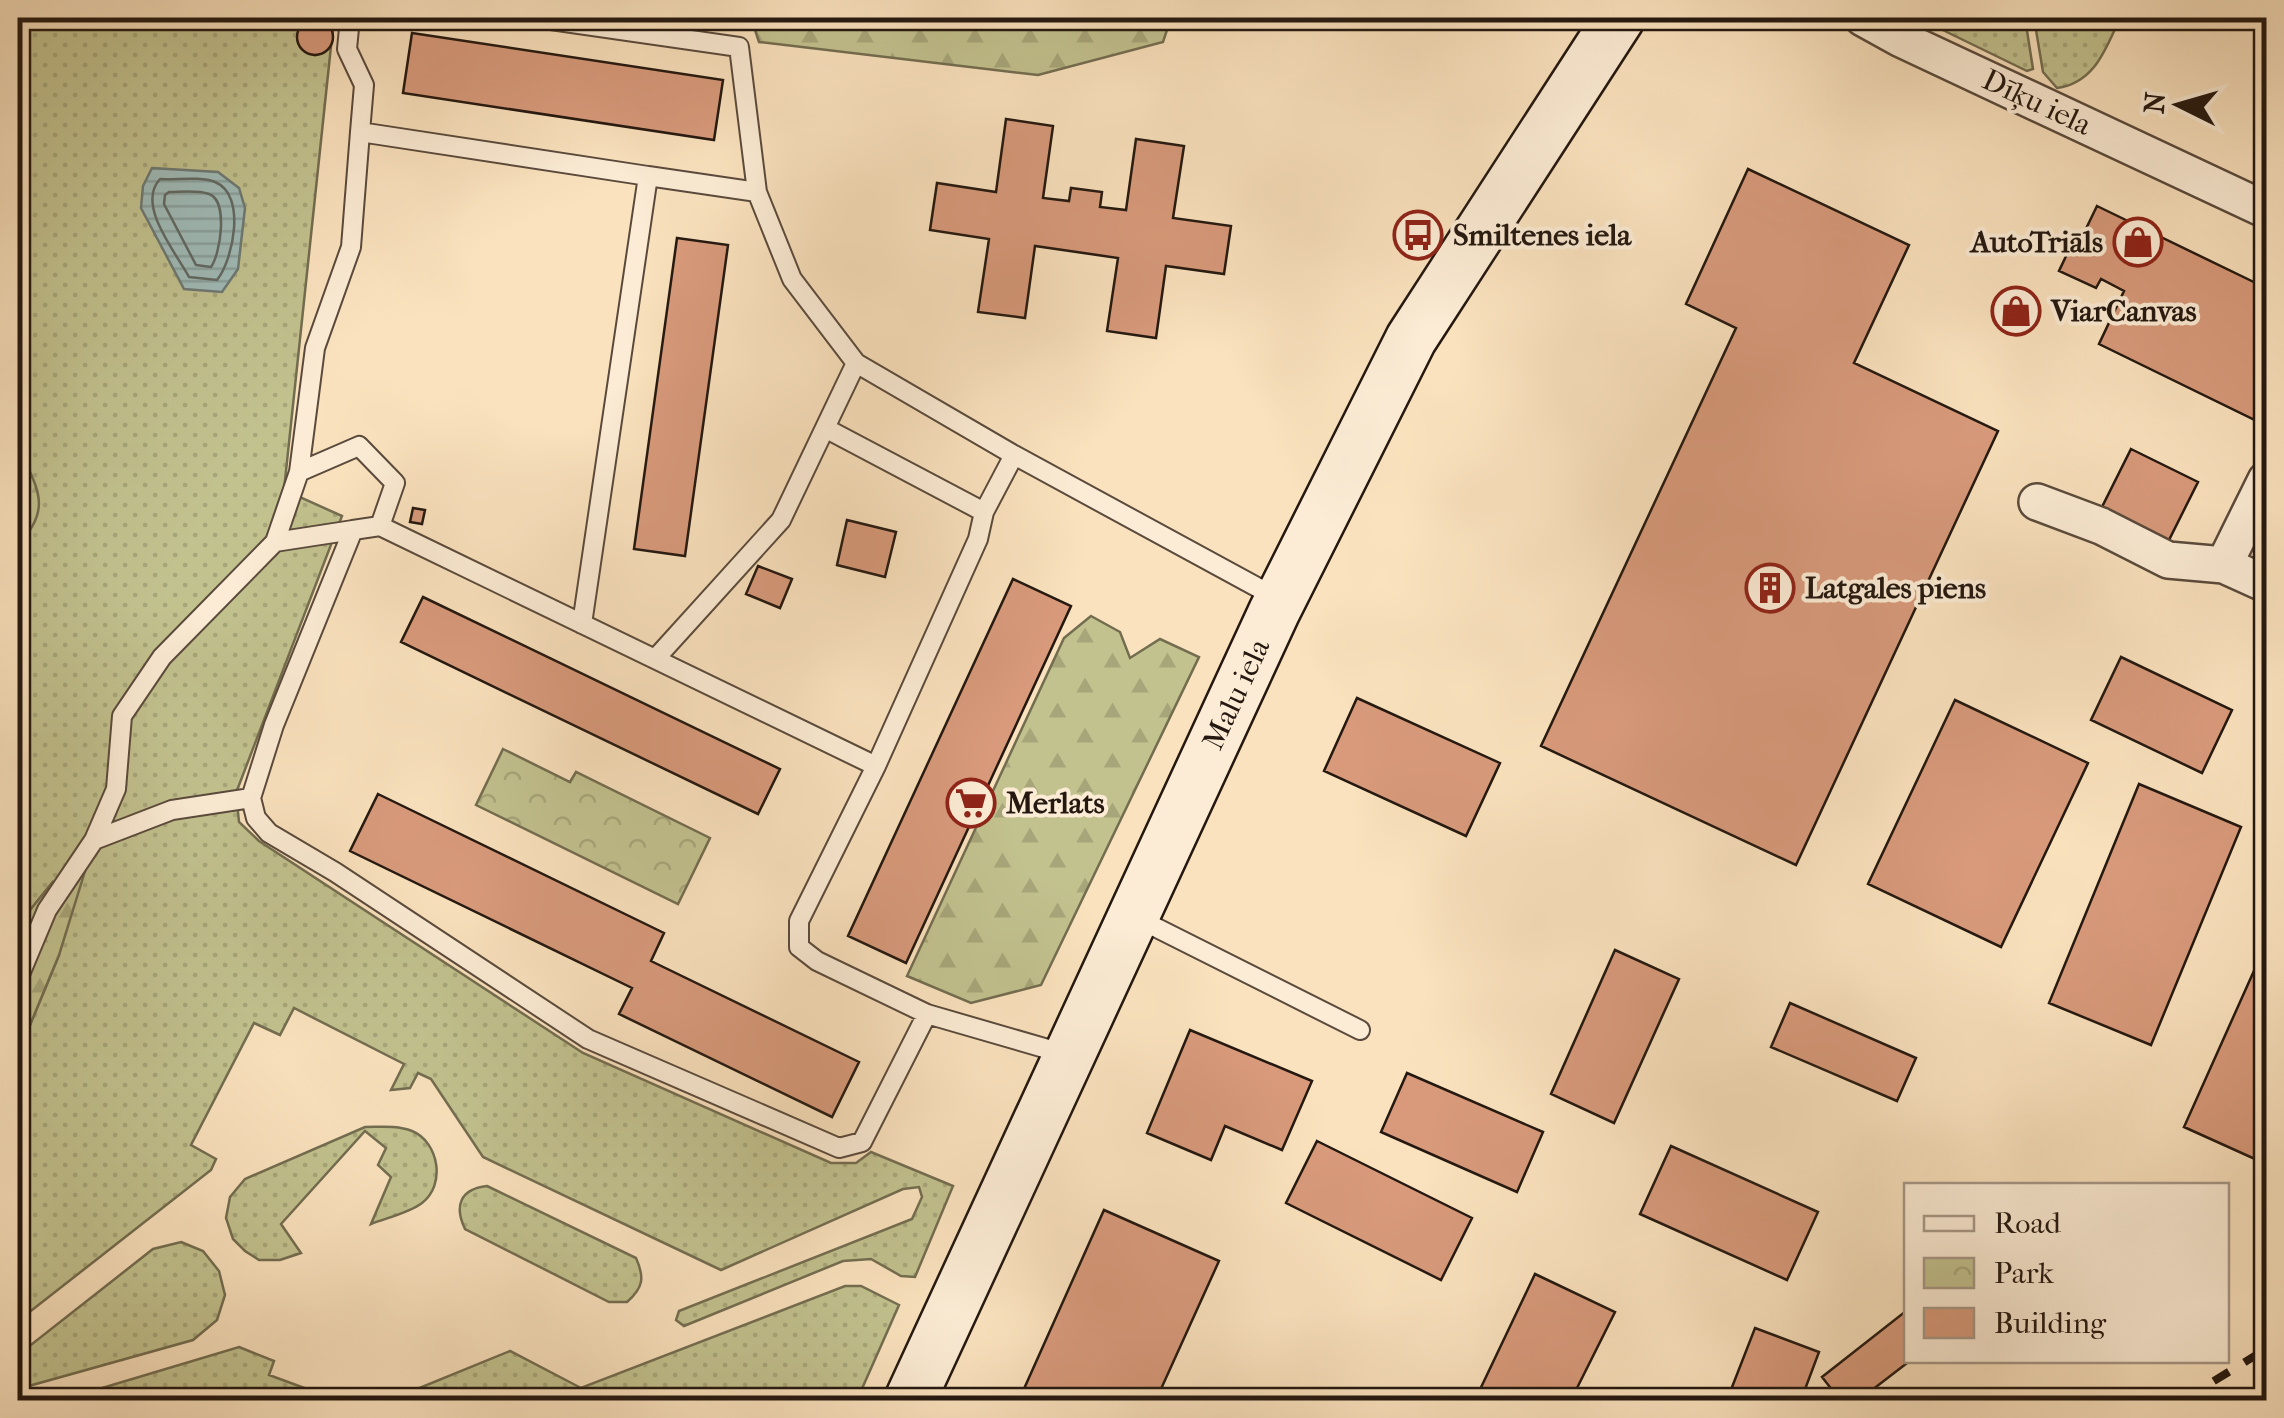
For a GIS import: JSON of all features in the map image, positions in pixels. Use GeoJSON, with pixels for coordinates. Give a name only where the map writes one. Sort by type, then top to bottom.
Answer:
{"type":"FeatureCollection","features":[{"type":"Feature","properties":{"kind":"street","name":"Malu iela"},"geometry":{"type":"LineString","coordinates":[[910,1400],[1280,600],[1411,339],[1619,18]]}},
{"type":"Feature","properties":{"kind":"street","name":"Dīķu iela"},"geometry":{"type":"LineString","coordinates":[[1864,18],[2266,210]]}},
{"type":"Feature","properties":{"kind":"street"},"geometry":{"type":"LineString","coordinates":[[2224,565],[2266,480]]}},
{"type":"Feature","properties":{"kind":"street"},"geometry":{"type":"LineString","coordinates":[[2037,502],[2102,526],[2168,560],[2224,565],[2266,584]]}},
{"type":"Feature","properties":{"kind":"lane"},"geometry":{"type":"LineString","coordinates":[[18,979],[47,910],[94,840],[116,789],[122,716],[162,656],[275,542],[300,472],[315,348],[351,246],[364,85],[347,49],[350,18]]}},
{"type":"Feature","properties":{"kind":"lane"},"geometry":{"type":"LineString","coordinates":[[537,18],[739,47],[756,192],[792,279],[856,363],[1280,600]]}},
{"type":"Feature","properties":{"kind":"lane"},"geometry":{"type":"LineString","coordinates":[[360,132],[756,192]]}},
{"type":"Feature","properties":{"kind":"lane"},"geometry":{"type":"LineString","coordinates":[[582,624],[648,176]]}},
{"type":"Feature","properties":{"kind":"lane"},"geometry":{"type":"LineString","coordinates":[[656,658],[781,520],[856,363]]}},
{"type":"Feature","properties":{"kind":"lane"},"geometry":{"type":"LineString","coordinates":[[825,428],[984,512]]}},
{"type":"Feature","properties":{"kind":"lane"},"geometry":{"type":"LineString","coordinates":[[300,472],[359,446],[395,483],[380,526]]}},
{"type":"Feature","properties":{"kind":"lane"},"geometry":{"type":"LineString","coordinates":[[1014,454],[984,512],[978,538],[876,766],[799,921],[799,946],[816,961],[927,1014],[1071,1056]]}},
{"type":"Feature","properties":{"kind":"lane"},"geometry":{"type":"LineString","coordinates":[[275,542],[380,526],[876,766]]}},
{"type":"Feature","properties":{"kind":"lane"},"geometry":{"type":"LineString","coordinates":[[352,530],[274,725],[251,798],[256,818],[269,832],[588,1039],[840,1148],[862,1142],[927,1014]]}},
{"type":"Feature","properties":{"kind":"lane"},"geometry":{"type":"LineString","coordinates":[[94,840],[172,810],[251,798]]}},
{"type":"Feature","properties":{"kind":"lane"},"geometry":{"type":"LineString","coordinates":[[1134,916],[1360,1030]]}},
{"type":"Feature","properties":{"kind":"green space"},"geometry":{"type":"Polygon","coordinates":[[[18,18],[334,18],[284,490],[342,516],[236,793],[239,822],[259,841],[583,1053],[831,1163],[856,1163],[871,1152],[953,1186],[915,1277],[901,1276],[871,1259],[843,1261],[684,1326],[676,1320],[679,1311],[912,1219],[922,1197],[919,1187],[903,1189],[721,1270],[483,1157],[431,1079],[418,1073],[410,1088],[391,1090],[404,1064],[294,1008],[280,1035],[254,1023],[191,1145],[216,1159],[211,1170],[18,1321],[18,1054],[59,955],[52,883],[18,925],[18,18]]]}},
{"type":"Feature","properties":{"kind":"green space"},"geometry":{"type":"Polygon","coordinates":[[[751,18],[1171,18],[1163,42],[1038,75],[759,42],[751,18]]]}},
{"type":"Feature","properties":{"kind":"green space"},"geometry":{"type":"Polygon","coordinates":[[[1918,18],[2025,18],[2033,69],[2027,71],[1918,18]]]}},
{"type":"Feature","properties":{"kind":"green space"},"geometry":{"type":"Polygon","coordinates":[[[2034,18],[2120,18],[2090,72],[2057,88],[2043,72],[2034,18]]]}},
{"type":"Feature","properties":{"kind":"green space"},"geometry":{"type":"Polygon","coordinates":[[[18,444],[35,485],[39,507],[36,519],[18,545],[18,444]]]}},
{"type":"Feature","properties":{"kind":"green space"},"geometry":{"type":"Polygon","coordinates":[[[1091,616],[1120,632],[1130,658],[1160,639],[1199,657],[1041,985],[971,1003],[907,976],[1064,638],[1091,616]]]}},
{"type":"Feature","properties":{"kind":"green space"},"geometry":{"type":"Polygon","coordinates":[[[503,749],[570,782],[576,772],[710,838],[678,904],[476,805],[503,749]]]}},
{"type":"Feature","properties":{"kind":"green space"},"geometry":{"type":"Polygon","coordinates":[[[86,868],[59,955],[18,1054],[18,925],[52,883],[86,868]]]}},
{"type":"Feature","properties":{"kind":"green space"},"geometry":{"type":"Polygon","coordinates":[[[365,1127],[406,1129],[428,1144],[437,1175],[430,1195],[422,1203],[371,1224],[391,1177],[378,1165],[386,1148],[365,1131],[281,1224],[301,1253],[280,1260],[259,1260],[233,1239],[226,1218],[230,1197],[245,1179],[365,1127]]]}},
{"type":"Feature","properties":{"kind":"green space"},"geometry":{"type":"Polygon","coordinates":[[[487,1186],[636,1258],[641,1282],[636,1292],[627,1302],[609,1302],[465,1229],[460,1213],[462,1200],[471,1191],[487,1186]]]}},
{"type":"Feature","properties":{"kind":"green space"},"geometry":{"type":"Polygon","coordinates":[[[181,1242],[203,1251],[219,1271],[225,1295],[217,1320],[193,1340],[18,1389],[18,1355],[153,1249],[181,1242]]]}},
{"type":"Feature","properties":{"kind":"green space"},"geometry":{"type":"Polygon","coordinates":[[[845,1286],[861,1286],[899,1305],[857,1400],[390,1400],[510,1351],[581,1388],[845,1286]]]}},
{"type":"Feature","properties":{"kind":"green space"},"geometry":{"type":"Polygon","coordinates":[[[239,1347],[274,1361],[269,1375],[337,1400],[62,1400],[239,1347]]]}},
{"type":"Feature","properties":{"kind":"water"},"geometry":{"type":"Polygon","coordinates":[[[152,168],[218,172],[239,188],[245,208],[238,269],[222,292],[184,289],[141,208],[143,186],[152,168]]]}},
{"type":"Feature","properties":{"kind":"building"},"geometry":{"type":"Polygon","coordinates":[[[315,19],[328,24],[333,37],[328,50],[315,55],[302,50],[297,37],[302,24],[315,19]]]}},
{"type":"Feature","properties":{"kind":"building"},"geometry":{"type":"Polygon","coordinates":[[[412,33],[723,80],[714,140],[403,93],[412,33]]]}},
{"type":"Feature","properties":{"kind":"building"},"geometry":{"type":"Polygon","coordinates":[[[1006,119],[1053,126],[1043,198],[1069,201],[1071,188],[1102,192],[1100,207],[1126,210],[1136,139],[1184,146],[1173,218],[1231,226],[1224,274],[1166,266],[1156,338],[1107,331],[1118,258],[1035,246],[1025,318],[978,312],[989,239],[930,230],[937,183],[996,192],[1006,119]]]}},
{"type":"Feature","properties":{"kind":"building","name":"Latgales piens"},"geometry":{"type":"Polygon","coordinates":[[[1748,169],[1909,245],[1854,363],[1998,431],[1796,865],[1541,746],[1736,328],[1686,304],[1748,169]]]}},
{"type":"Feature","properties":{"kind":"building"},"geometry":{"type":"Polygon","coordinates":[[[2097,206],[2266,288],[2266,412],[2261,423],[2099,344],[2124,291],[2101,279],[2096,288],[2059,271],[2076,235],[2082,237],[2097,206]]]}},
{"type":"Feature","properties":{"kind":"building"},"geometry":{"type":"Polygon","coordinates":[[[677,238],[728,245],[685,556],[634,549],[677,238]]]}},
{"type":"Feature","properties":{"kind":"building"},"geometry":{"type":"Polygon","coordinates":[[[2131,449],[2198,482],[2168,542],[2101,509],[2131,449]]]}},
{"type":"Feature","properties":{"kind":"building"},"geometry":{"type":"Polygon","coordinates":[[[413,508],[425,510],[422,524],[410,522],[413,508]]]}},
{"type":"Feature","properties":{"kind":"building"},"geometry":{"type":"Polygon","coordinates":[[[847,520],[896,532],[885,577],[837,565],[847,520]]]}},
{"type":"Feature","properties":{"kind":"building"},"geometry":{"type":"Polygon","coordinates":[[[758,566],[792,579],[780,608],[746,594],[758,566]]]}},
{"type":"Feature","properties":{"kind":"building"},"geometry":{"type":"Polygon","coordinates":[[[1013,579],[1071,606],[906,963],[848,936],[1013,579]]]}},
{"type":"Feature","properties":{"kind":"building"},"geometry":{"type":"Polygon","coordinates":[[[423,597],[780,769],[758,814],[401,642],[423,597]]]}},
{"type":"Feature","properties":{"kind":"building"},"geometry":{"type":"Polygon","coordinates":[[[2121,657],[2232,710],[2202,773],[2091,720],[2121,657]]]}},
{"type":"Feature","properties":{"kind":"building"},"geometry":{"type":"Polygon","coordinates":[[[1357,698],[1500,763],[1466,836],[1324,771],[1357,698]]]}},
{"type":"Feature","properties":{"kind":"building"},"geometry":{"type":"Polygon","coordinates":[[[1955,700],[2088,763],[2001,947],[1868,884],[1955,700]]]}},
{"type":"Feature","properties":{"kind":"building"},"geometry":{"type":"Polygon","coordinates":[[[2139,784],[2241,827],[2151,1045],[2049,1003],[2139,784]]]}},
{"type":"Feature","properties":{"kind":"building"},"geometry":{"type":"Polygon","coordinates":[[[378,794],[664,933],[651,961],[859,1062],[832,1117],[619,1014],[632,988],[350,851],[378,794]]]}},
{"type":"Feature","properties":{"kind":"building"},"geometry":{"type":"Polygon","coordinates":[[[2266,944],[2266,1164],[2184,1127],[2266,944]]]}},
{"type":"Feature","properties":{"kind":"building"},"geometry":{"type":"Polygon","coordinates":[[[1615,950],[1679,979],[1614,1123],[1551,1094],[1615,950]]]}},
{"type":"Feature","properties":{"kind":"building"},"geometry":{"type":"Polygon","coordinates":[[[1790,1003],[1916,1058],[1897,1101],[1771,1047],[1790,1003]]]}},
{"type":"Feature","properties":{"kind":"building"},"geometry":{"type":"Polygon","coordinates":[[[1190,1030],[1312,1081],[1282,1150],[1225,1126],[1211,1160],[1147,1133],[1190,1030]]]}},
{"type":"Feature","properties":{"kind":"building"},"geometry":{"type":"Polygon","coordinates":[[[1407,1073],[1543,1132],[1517,1192],[1381,1132],[1407,1073]]]}},
{"type":"Feature","properties":{"kind":"building"},"geometry":{"type":"Polygon","coordinates":[[[1317,1141],[1472,1218],[1441,1280],[1286,1203],[1317,1141]]]}},
{"type":"Feature","properties":{"kind":"building"},"geometry":{"type":"Polygon","coordinates":[[[1671,1146],[1818,1212],[1787,1280],[1640,1214],[1671,1146]]]}},
{"type":"Feature","properties":{"kind":"building"},"geometry":{"type":"Polygon","coordinates":[[[1104,1210],[1219,1261],[1156,1400],[1019,1400],[1104,1210]]]}},
{"type":"Feature","properties":{"kind":"building"},"geometry":{"type":"Polygon","coordinates":[[[1535,1274],[1615,1312],[1571,1400],[1475,1400],[1535,1274]]]}},
{"type":"Feature","properties":{"kind":"building"},"geometry":{"type":"Polygon","coordinates":[[[1904,1313],[1904,1363],[1907,1363],[1859,1400],[1840,1400],[1822,1377],[1904,1313]]]}},
{"type":"Feature","properties":{"kind":"building"},"geometry":{"type":"Polygon","coordinates":[[[1755,1328],[1819,1352],[1801,1400],[1727,1400],[1755,1328]]]}},
{"type":"Feature","properties":{"kind":"railway"},"geometry":{"type":"LineString","coordinates":[[2183,1400],[2266,1349]]}},
{"type":"Feature","properties":{"kind":"railway"},"geometry":{"type":"LineString","coordinates":[[2230,1400],[2266,1378]]}},
{"type":"Feature","properties":{"kind":"place","name":"Smiltenes iela"},"geometry":{"type":"Point","coordinates":[1418,235]}},
{"type":"Feature","properties":{"kind":"place","name":"AutoTriāls"},"geometry":{"type":"Point","coordinates":[2138,242]}},
{"type":"Feature","properties":{"kind":"place","name":"ViarCanvas"},"geometry":{"type":"Point","coordinates":[2016,311]}},
{"type":"Feature","properties":{"kind":"place","name":"Latgales piens"},"geometry":{"type":"Point","coordinates":[1770,588]}},
{"type":"Feature","properties":{"kind":"place","name":"Merlats"},"geometry":{"type":"Point","coordinates":[971,803]}}]}
